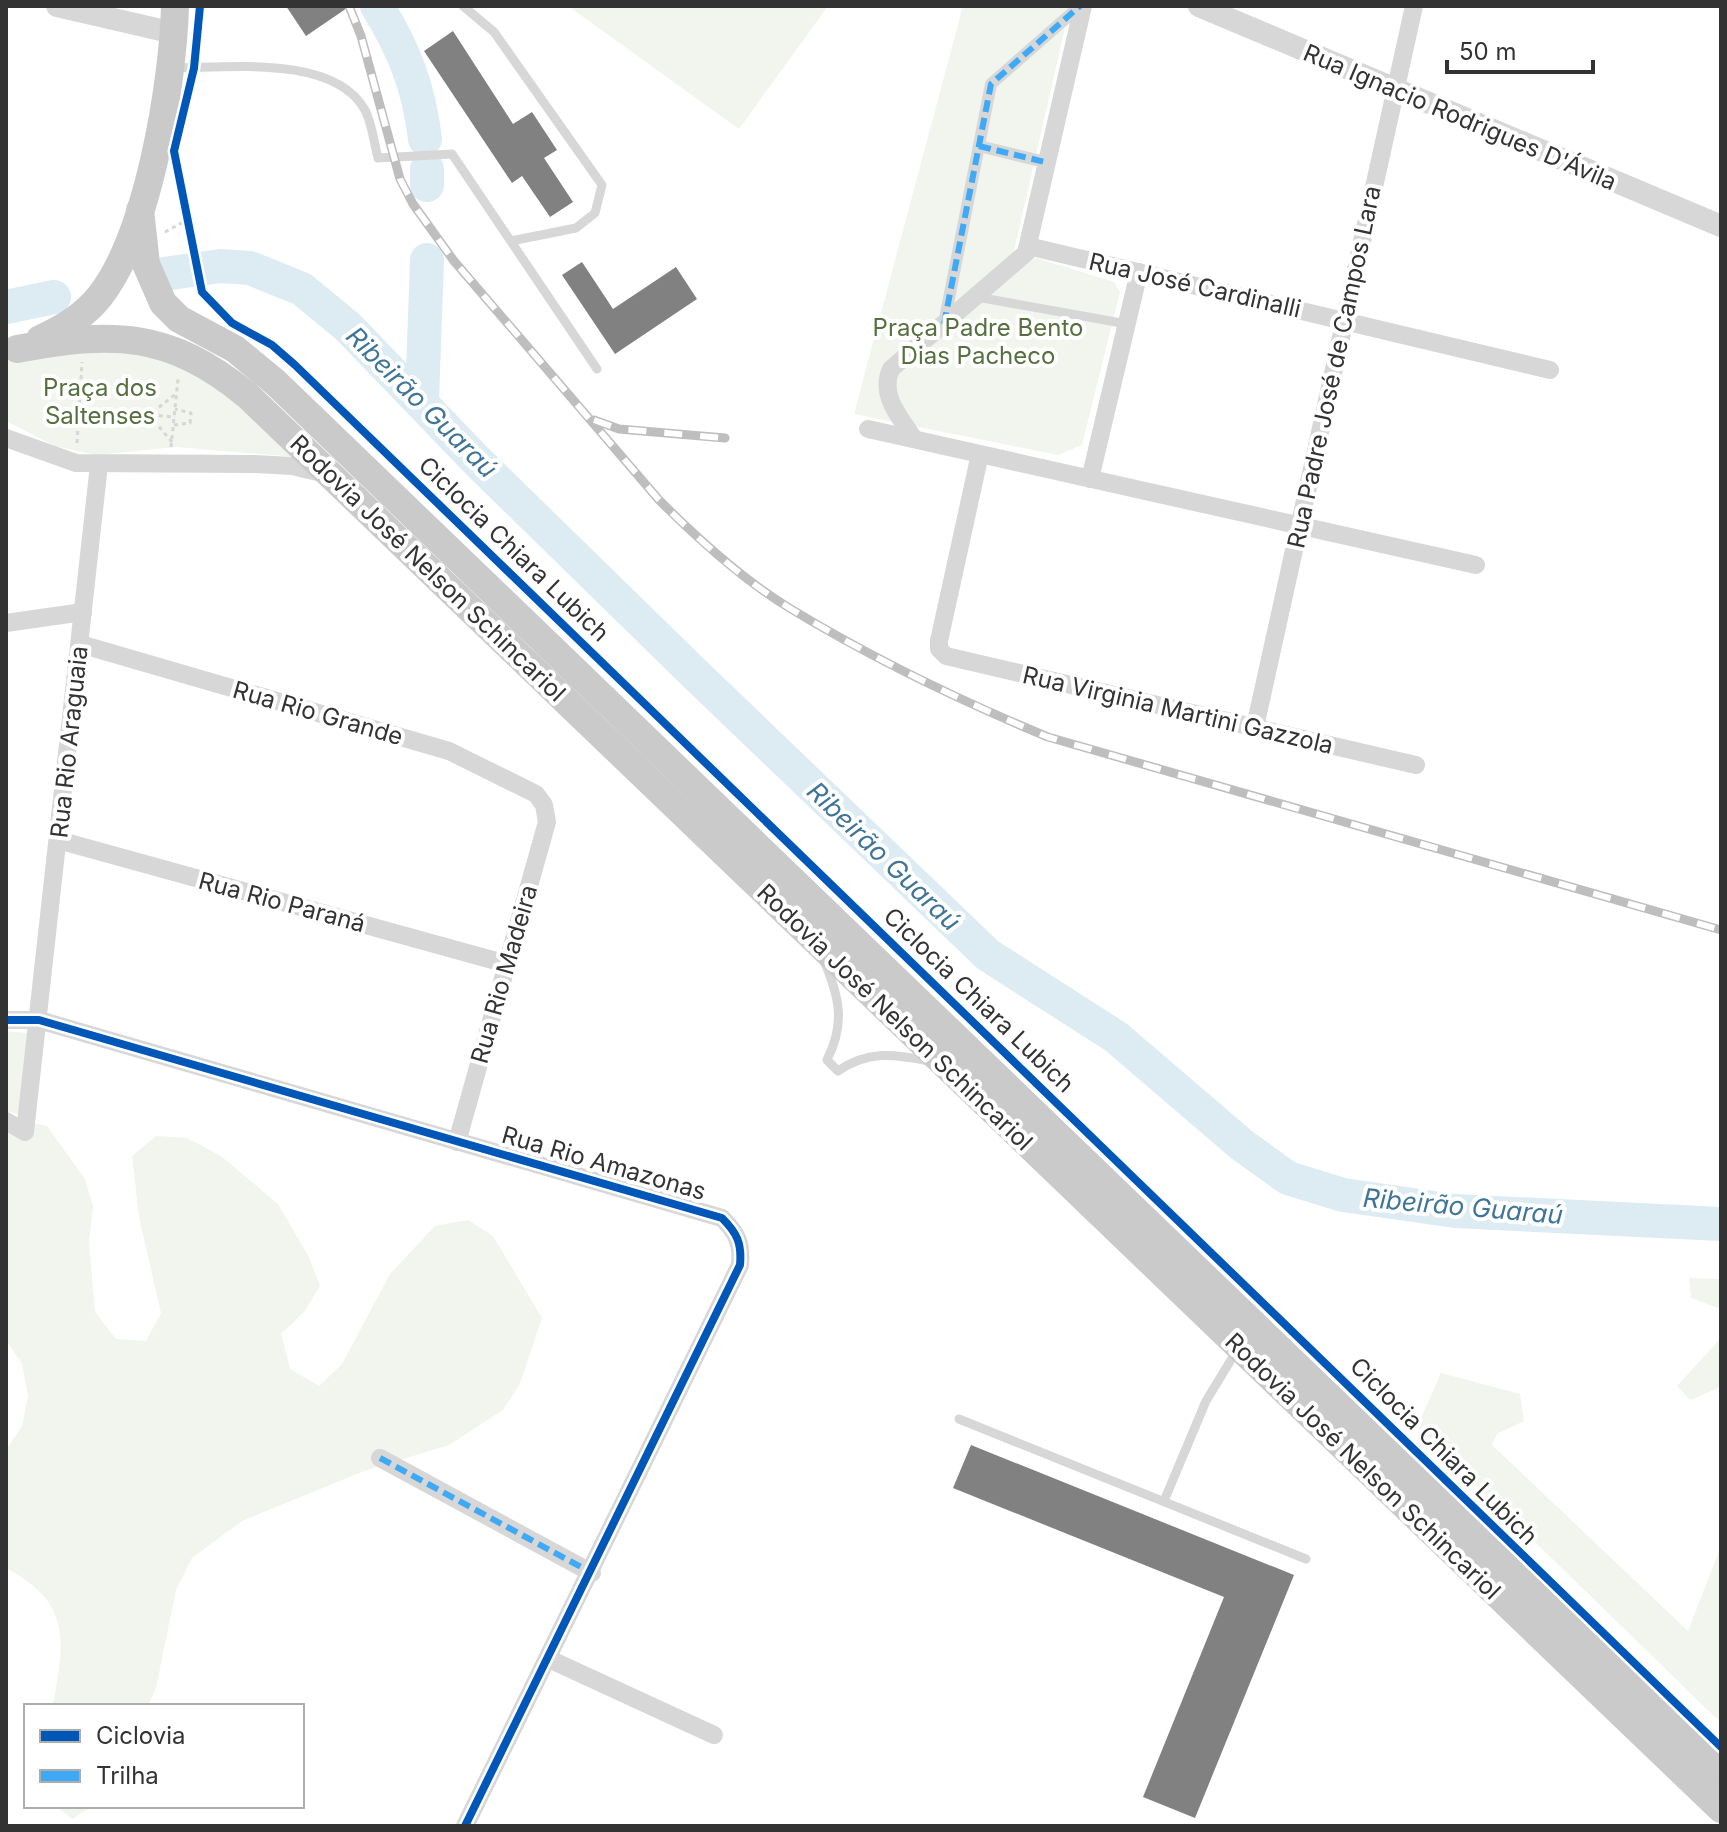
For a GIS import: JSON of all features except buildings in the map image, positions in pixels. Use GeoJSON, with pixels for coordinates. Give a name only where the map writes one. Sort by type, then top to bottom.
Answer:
{"type":"FeatureCollection","features":[{"type":"Feature","properties":{"kind":"main road"},"geometry":{"type":"LineString","coordinates":[[12,350],[71,323],[98,298],[118,269],[140,210],[168,68],[174,19]]}},
{"type":"Feature","properties":{"kind":"main road","name":"Rodovia José Nelson Schincariol"},"geometry":{"type":"LineString","coordinates":[[140,210],[142,244],[150,280],[169,310],[235,349],[275,382],[1721,1774]]}},
{"type":"Feature","properties":{"kind":"main road","name":"Rodovia José Nelson Schincariol"},"geometry":{"type":"LineString","coordinates":[[12,350],[83,339],[146,342],[181,351],[215,369],[247,395],[1721,1809]]}},
{"type":"Feature","properties":{"kind":"street"},"geometry":{"type":"LineString","coordinates":[[57,6],[174,19]]}},
{"type":"Feature","properties":{"kind":"street"},"geometry":{"type":"LineString","coordinates":[[944,324],[991,84],[1082,6]]}},
{"type":"Feature","properties":{"kind":"street"},"geometry":{"type":"LineString","coordinates":[[914,439],[887,394],[886,379],[891,369],[1026,253],[1049,163],[1082,6]]}},
{"type":"Feature","properties":{"kind":"street","name":"Rua Ignacio Rodrigues D'Ávila"},"geometry":{"type":"LineString","coordinates":[[1199,6],[1721,226]]}},
{"type":"Feature","properties":{"kind":"street","name":"Rua Padre José de Campos Lara"},"geometry":{"type":"LineString","coordinates":[[1255,727],[1414,6]]}},
{"type":"Feature","properties":{"kind":"street"},"geometry":{"type":"LineString","coordinates":[[979,146],[1049,163]]}},
{"type":"Feature","properties":{"kind":"street","name":"Rua José Cardinalli"},"geometry":{"type":"LineString","coordinates":[[1028,246],[1550,370]]}},
{"type":"Feature","properties":{"kind":"street"},"geometry":{"type":"LineString","coordinates":[[1090,479],[1139,272]]}},
{"type":"Feature","properties":{"kind":"street"},"geometry":{"type":"LineString","coordinates":[[868,429],[1476,565]]}},
{"type":"Feature","properties":{"kind":"street"},"geometry":{"type":"LineString","coordinates":[[6,438],[76,463],[292,466],[331,475]]}},
{"type":"Feature","properties":{"kind":"street","name":"Rua Virginia Martini Gazzola"},"geometry":{"type":"LineString","coordinates":[[980,454],[939,641],[941,653],[951,658],[1416,765]]}},
{"type":"Feature","properties":{"kind":"street","name":"Rua Rio Araguaia"},"geometry":{"type":"LineString","coordinates":[[6,1121],[25,1132],[99,465]]}},
{"type":"Feature","properties":{"kind":"street"},"geometry":{"type":"LineString","coordinates":[[6,623],[83,612]]}},
{"type":"Feature","properties":{"kind":"street","name":"Rua Rio Grande"},"geometry":{"type":"LineString","coordinates":[[80,644],[449,751],[536,794],[544,805]]}},
{"type":"Feature","properties":{"kind":"street","name":"Rua Rio Madeira"},"geometry":{"type":"LineString","coordinates":[[457,1142],[547,822],[544,805]]}},
{"type":"Feature","properties":{"kind":"street","name":"Rua Rio Paraná"},"geometry":{"type":"LineString","coordinates":[[58,840],[507,964]]}},
{"type":"Feature","properties":{"kind":"street","name":"Rua Rio Amazonas"},"geometry":{"type":"LineString","coordinates":[[6,1020],[39,1020],[722,1218],[741,1245],[740,1265],[592,1573],[465,1826]]}},
{"type":"Feature","properties":{"kind":"street"},"geometry":{"type":"LineString","coordinates":[[380,1458],[592,1573]]}},
{"type":"Feature","properties":{"kind":"street"},"geometry":{"type":"LineString","coordinates":[[549,1659],[714,1735]]}},
{"type":"Feature","properties":{"kind":"lane"},"geometry":{"type":"LineString","coordinates":[[463,6],[494,32],[602,185],[595,213],[576,228],[511,241]]}},
{"type":"Feature","properties":{"kind":"lane"},"geometry":{"type":"LineString","coordinates":[[168,68],[285,68],[331,80],[356,98],[366,111],[378,158],[452,154],[597,369]]}},
{"type":"Feature","properties":{"kind":"lane"},"geometry":{"type":"LineString","coordinates":[[975,296],[1127,324]]}},
{"type":"Feature","properties":{"kind":"lane"},"geometry":{"type":"LineString","coordinates":[[815,941],[840,1004],[840,1027],[827,1060],[838,1071],[857,1060],[879,1054],[944,1064]]}},
{"type":"Feature","properties":{"kind":"lane"},"geometry":{"type":"LineString","coordinates":[[1164,1501],[1206,1401],[1239,1347]]}},
{"type":"Feature","properties":{"kind":"lane"},"geometry":{"type":"LineString","coordinates":[[959,1419],[1306,1559]]}},
{"type":"Feature","properties":{"kind":"path"},"geometry":{"type":"LineString","coordinates":[[184,207],[190,234]]}},
{"type":"Feature","properties":{"kind":"path"},"geometry":{"type":"LineString","coordinates":[[76,463],[83,339]]}},
{"type":"Feature","properties":{"kind":"path"},"geometry":{"type":"LineString","coordinates":[[170,464],[181,351]]}},
{"type":"Feature","properties":{"kind":"path"},"geometry":{"type":"LineString","coordinates":[[149,415],[177,393]]}},
{"type":"Feature","properties":{"kind":"path"},"geometry":{"type":"LineString","coordinates":[[78,409],[175,417]]}},
{"type":"Feature","properties":{"kind":"path"},"geometry":{"type":"LineString","coordinates":[[174,425],[190,423],[191,413],[175,409]]}},
{"type":"Feature","properties":{"kind":"path"},"geometry":{"type":"LineString","coordinates":[[149,415],[172,442]]}},
{"type":"Feature","properties":{"kind":"green space"},"geometry":{"type":"Polygon","coordinates":[[[568,6],[828,6],[739,129],[568,6]]]}},
{"type":"Feature","properties":{"kind":"green space","name":"Praça Padre Bento Dias Pacheco"},"geometry":{"type":"Polygon","coordinates":[[[963,6],[1070,6],[1014,251],[1114,282],[1120,292],[1082,445],[1058,455],[854,414],[963,6]]]}},
{"type":"Feature","properties":{"kind":"green space","name":"Praça dos Saltenses"},"geometry":{"type":"Polygon","coordinates":[[[75,349],[130,349],[210,379],[296,457],[177,447],[96,455],[55,446],[6,421],[6,361],[75,349]]]}},
{"type":"Feature","properties":{"kind":"green space"},"geometry":{"type":"Polygon","coordinates":[[[6,1031],[27,1033],[20,1113],[17,1114],[6,1111],[6,1031]]]}},
{"type":"Feature","properties":{"kind":"green space"},"geometry":{"type":"Polygon","coordinates":[[[17,1120],[47,1126],[85,1179],[93,1207],[89,1242],[95,1312],[116,1339],[146,1341],[161,1313],[139,1217],[132,1156],[156,1136],[187,1138],[221,1156],[278,1204],[309,1257],[320,1286],[304,1312],[281,1334],[290,1369],[319,1386],[342,1364],[390,1274],[435,1226],[468,1220],[493,1236],[542,1318],[520,1384],[503,1410],[449,1445],[364,1471],[242,1521],[192,1558],[176,1590],[156,1688],[149,1704],[53,1704],[60,1656],[59,1625],[45,1598],[26,1580],[6,1569],[6,1450],[22,1426],[28,1396],[22,1364],[6,1340],[6,1129],[17,1120]]]}},
{"type":"Feature","properties":{"kind":"green space"},"geometry":{"type":"Polygon","coordinates":[[[1689,1278],[1721,1279],[1721,1309],[1691,1298],[1689,1278]]]}},
{"type":"Feature","properties":{"kind":"green space"},"geometry":{"type":"Polygon","coordinates":[[[1721,1338],[1721,1387],[1690,1400],[1677,1386],[1721,1338]]]}},
{"type":"Feature","properties":{"kind":"green space"},"geometry":{"type":"Polygon","coordinates":[[[1441,1373],[1520,1394],[1524,1421],[1497,1434],[1492,1445],[1688,1631],[1721,1546],[1721,1723],[1417,1427],[1441,1373]]]}},
{"type":"Feature","properties":{"kind":"green space"},"geometry":{"type":"Polygon","coordinates":[[[58,1808],[90,1808],[72,1819],[58,1808]]]}},
{"type":"Feature","properties":{"kind":"waterway"},"geometry":{"type":"LineString","coordinates":[[377,6],[409,70],[425,139]]}},
{"type":"Feature","properties":{"kind":"waterway"},"geometry":{"type":"LineString","coordinates":[[427,169],[427,185]]}},
{"type":"Feature","properties":{"kind":"waterway"},"geometry":{"type":"LineString","coordinates":[[422,401],[427,260]]}},
{"type":"Feature","properties":{"kind":"waterway","name":"Ribeirão Guaraú"},"geometry":{"type":"LineString","coordinates":[[164,274],[220,266],[250,268],[302,289],[348,327],[478,462],[988,955],[1116,1037],[1242,1145],[1288,1178],[1343,1195],[1455,1211],[1721,1224]]}},
{"type":"Feature","properties":{"kind":"waterway","name":"Ribeirão Guaraú"},"geometry":{"type":"LineString","coordinates":[[6,307],[54,297]]}},
{"type":"Feature","properties":{"kind":"railway"},"geometry":{"type":"LineString","coordinates":[[349,6],[361,36],[400,179],[413,204],[454,261],[659,500],[722,559],[773,598],[885,662],[1048,737],[1721,930]]}},
{"type":"Feature","properties":{"kind":"railway"},"geometry":{"type":"LineString","coordinates":[[594,420],[619,429],[725,438]]}},
{"type":"Feature","properties":{"kind":"marked path"},"geometry":{"type":"LineString","coordinates":[[944,324],[991,84],[1080,6]]}},
{"type":"Feature","properties":{"kind":"marked path"},"geometry":{"type":"LineString","coordinates":[[979,146],[1049,163]]}},
{"type":"Feature","properties":{"kind":"marked path"},"geometry":{"type":"LineString","coordinates":[[380,1458],[592,1573]]}},
{"type":"Feature","properties":{"kind":"cycle path","name":"Ciclocia Chiara Lubich"},"geometry":{"type":"LineString","coordinates":[[200,6],[194,68],[174,151],[202,292],[232,323],[272,345],[295,365],[1721,1747]]}},
{"type":"Feature","properties":{"kind":"cycle path"},"geometry":{"type":"LineString","coordinates":[[6,1020],[39,1020],[722,1218],[735,1234],[740,1265],[465,1826]]}}]}
